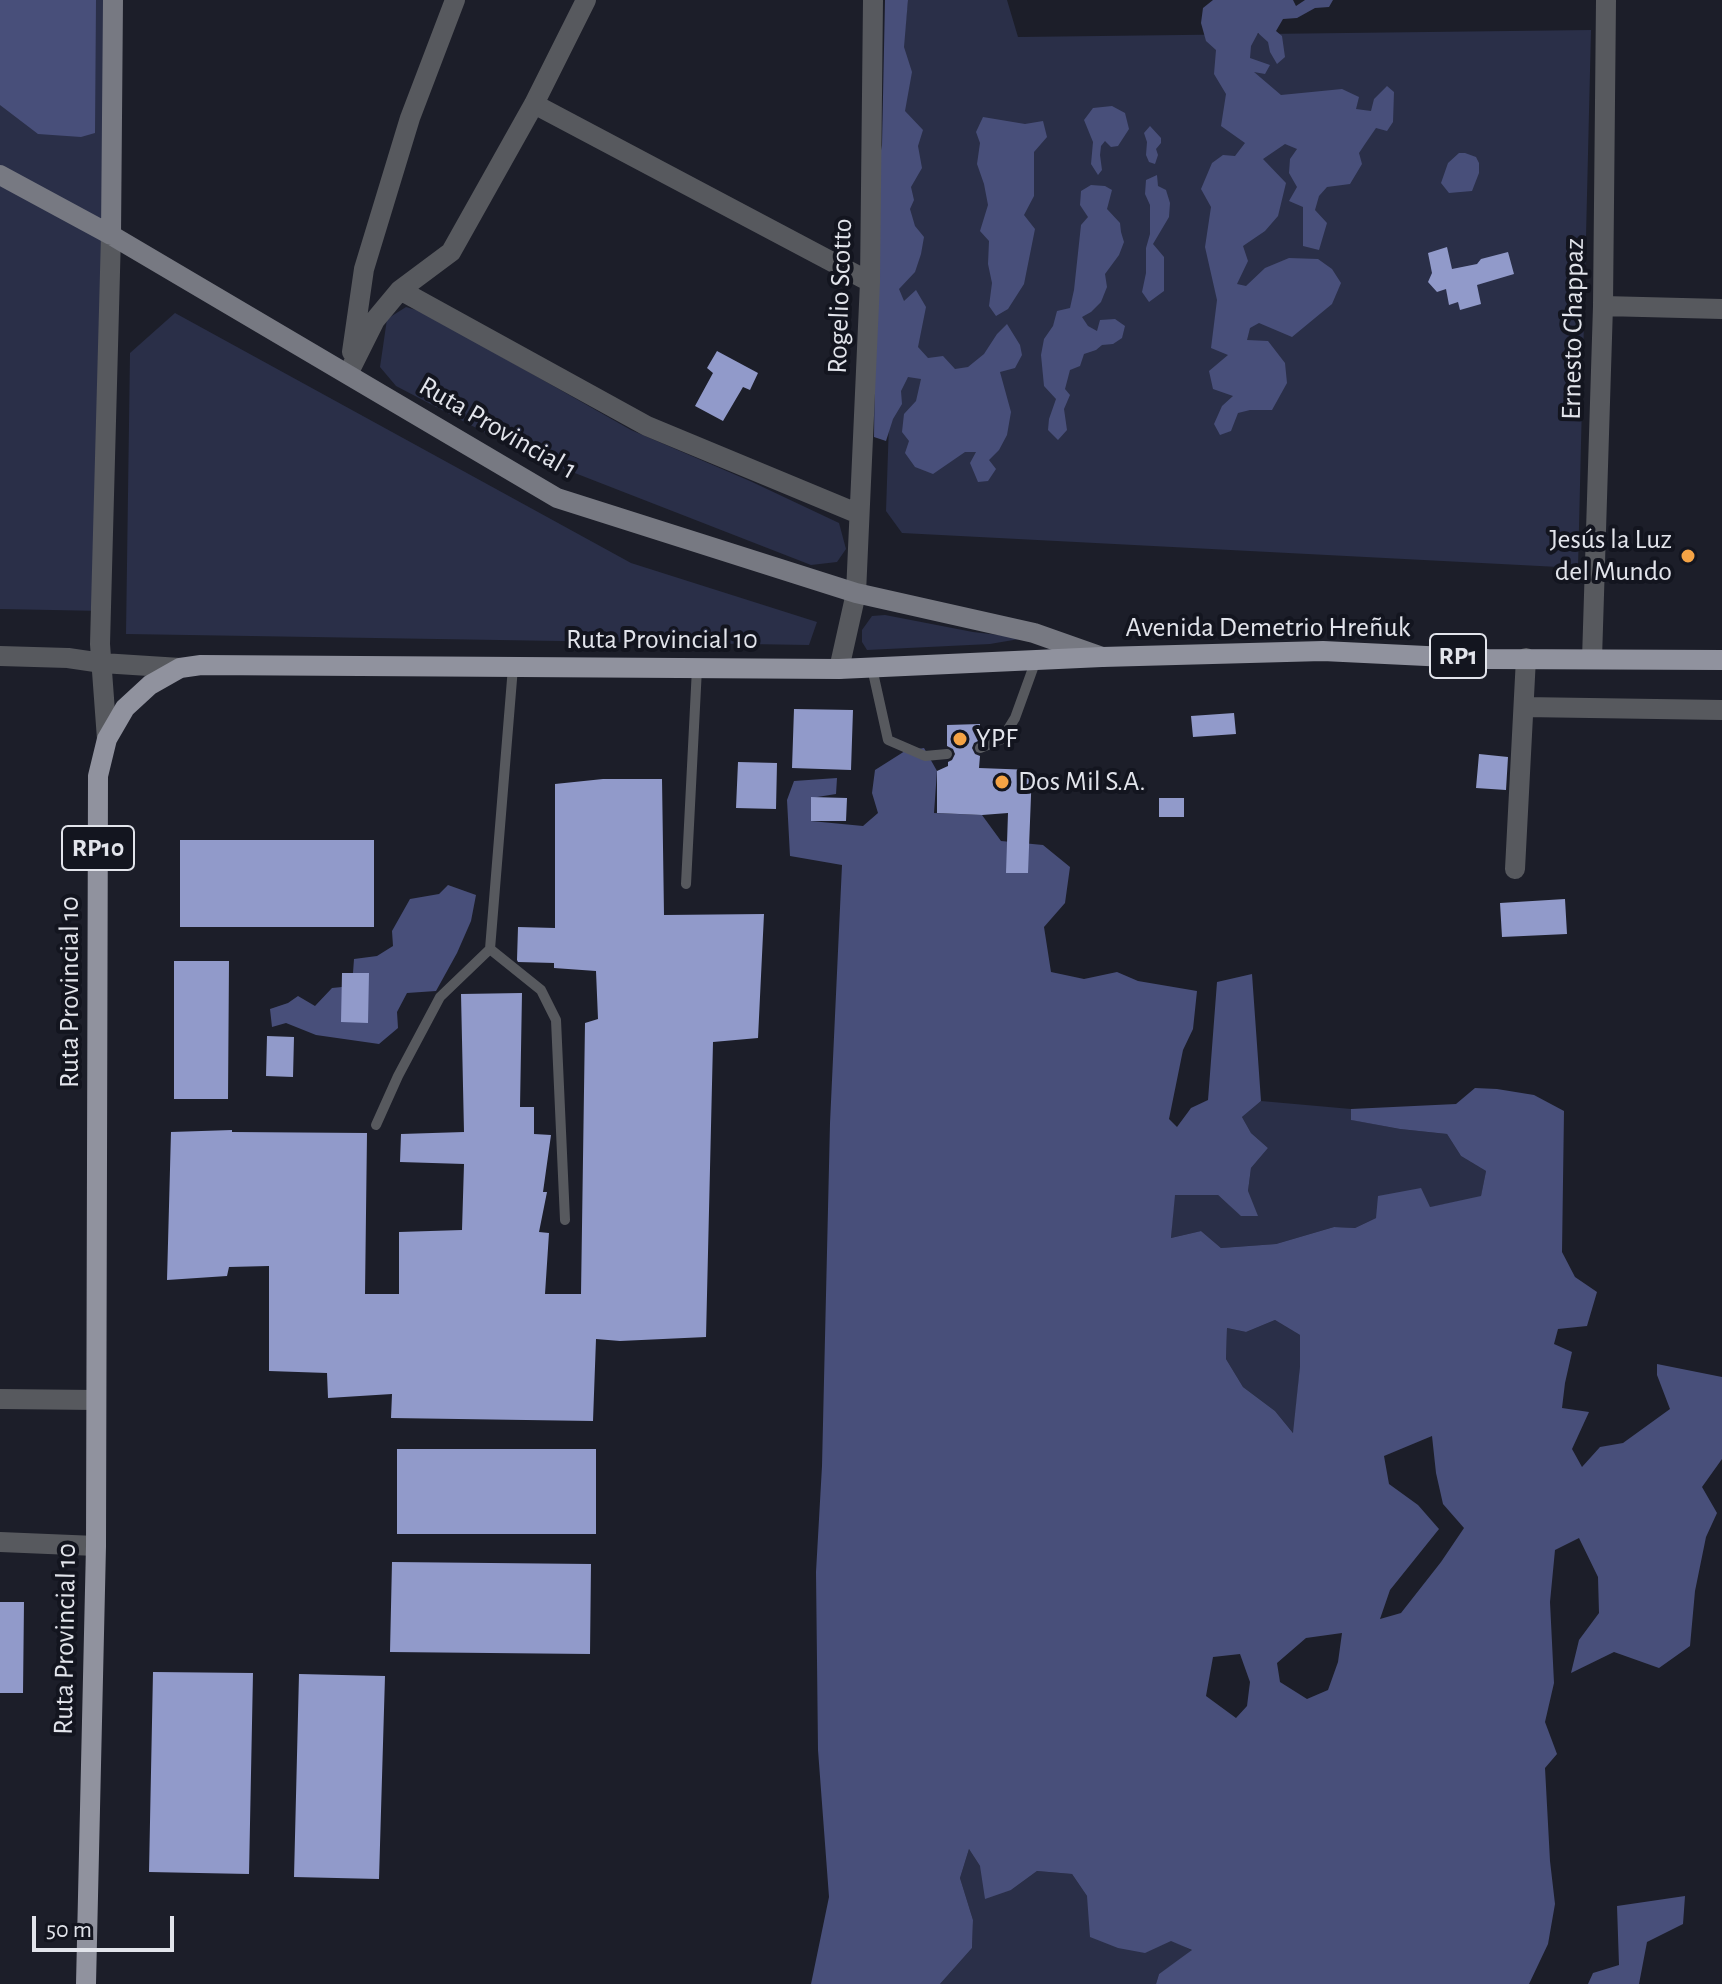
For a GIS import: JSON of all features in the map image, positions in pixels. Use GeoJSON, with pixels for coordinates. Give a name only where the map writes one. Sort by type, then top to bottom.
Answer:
{"type":"FeatureCollection","features":[{"type":"Feature","properties":{"kind":"main road"},"geometry":{"type":"LineString","coordinates":[[111,235],[113,0]]}},
{"type":"Feature","properties":{"kind":"main road","name":"Ruta Provincial 1"},"geometry":{"type":"LineString","coordinates":[[0,175],[111,235],[557,498],[856,593],[1034,633],[1102,657]]}},
{"type":"Feature","properties":{"kind":"main road","name":"Avenida Demetrio Hreñuk"},"geometry":{"type":"LineString","coordinates":[[1102,657],[1323,651],[1488,659],[1722,660]]}},
{"type":"Feature","properties":{"kind":"main road","name":"Ruta Provincial 10"},"geometry":{"type":"LineString","coordinates":[[86,1984],[96,1546],[98,776],[107,739],[125,708],[150,685],[180,668],[201,665],[839,669],[1102,657]]}},
{"type":"Feature","properties":{"kind":"street"},"geometry":{"type":"LineString","coordinates":[[348,374],[364,269],[410,118],[455,0]]}},
{"type":"Feature","properties":{"kind":"street"},"geometry":{"type":"LineString","coordinates":[[348,374],[375,320],[400,290],[451,252],[534,104],[586,0]]}},
{"type":"Feature","properties":{"kind":"street","name":"Rogelio Scotto"},"geometry":{"type":"LineString","coordinates":[[839,669],[856,593],[870,282],[873,0]]}},
{"type":"Feature","properties":{"kind":"street","name":"Ernesto Chappaz"},"geometry":{"type":"LineString","coordinates":[[1592,659],[1603,306],[1606,0]]}},
{"type":"Feature","properties":{"kind":"street"},"geometry":{"type":"LineString","coordinates":[[534,104],[870,282]]}},
{"type":"Feature","properties":{"kind":"street"},"geometry":{"type":"LineString","coordinates":[[107,739],[100,644],[111,235]]}},
{"type":"Feature","properties":{"kind":"street"},"geometry":{"type":"LineString","coordinates":[[400,290],[647,426],[859,514]]}},
{"type":"Feature","properties":{"kind":"street"},"geometry":{"type":"LineString","coordinates":[[1603,306],[1722,309]]}},
{"type":"Feature","properties":{"kind":"street"},"geometry":{"type":"LineString","coordinates":[[0,656],[68,658],[180,668]]}},
{"type":"Feature","properties":{"kind":"street"},"geometry":{"type":"LineString","coordinates":[[1515,869],[1526,658]]}},
{"type":"Feature","properties":{"kind":"street"},"geometry":{"type":"LineString","coordinates":[[1524,707],[1722,710]]}},
{"type":"Feature","properties":{"kind":"street"},"geometry":{"type":"LineString","coordinates":[[0,1399],[96,1400]]}},
{"type":"Feature","properties":{"kind":"street"},"geometry":{"type":"LineString","coordinates":[[0,1542],[96,1546]]}},
{"type":"Feature","properties":{"kind":"lane"},"geometry":{"type":"LineString","coordinates":[[980,748],[1002,739],[1015,718],[1036,660]]}},
{"type":"Feature","properties":{"kind":"lane"},"geometry":{"type":"LineString","coordinates":[[376,1125],[440,997],[490,949],[513,667]]}},
{"type":"Feature","properties":{"kind":"lane"},"geometry":{"type":"LineString","coordinates":[[686,884],[697,668]]}},
{"type":"Feature","properties":{"kind":"lane"},"geometry":{"type":"LineString","coordinates":[[872,668],[888,740],[925,756],[947,754]]}},
{"type":"Feature","properties":{"kind":"lane"},"geometry":{"type":"LineString","coordinates":[[490,949],[541,990],[556,1020],[565,1220]]}},
{"type":"Feature","properties":{"kind":"shaded area"},"geometry":{"type":"Polygon","coordinates":[[[0,0],[120,0],[122,106],[110,246],[104,611],[0,609],[0,0]]]}},
{"type":"Feature","properties":{"kind":"shaded area"},"geometry":{"type":"Polygon","coordinates":[[[0,0],[96,0],[95,133],[81,137],[38,134],[0,105],[0,0]]]}},
{"type":"Feature","properties":{"kind":"shaded area"},"geometry":{"type":"Polygon","coordinates":[[[885,0],[908,0],[904,47],[912,72],[905,111],[923,130],[918,146],[922,168],[911,187],[914,200],[910,209],[915,226],[924,237],[915,272],[899,289],[904,301],[916,290],[926,307],[918,347],[928,358],[943,356],[955,369],[968,367],[984,354],[1007,324],[1020,345],[1022,355],[1015,368],[1000,372],[1011,412],[1007,435],[989,460],[996,469],[988,481],[978,482],[970,463],[976,452],[965,452],[933,474],[915,467],[905,453],[909,441],[902,432],[904,414],[916,401],[921,379],[908,377],[901,391],[902,404],[886,441],[874,437],[878,166],[882,145],[885,0]]]}},
{"type":"Feature","properties":{"kind":"shaded area"},"geometry":{"type":"Polygon","coordinates":[[[908,0],[1007,0],[1018,37],[1591,30],[1578,568],[902,533],[886,511],[902,38],[908,0]]]}},
{"type":"Feature","properties":{"kind":"shaded area"},"geometry":{"type":"Polygon","coordinates":[[[1213,0],[1293,0],[1296,6],[1305,0],[1333,0],[1329,7],[1315,8],[1297,18],[1283,19],[1276,31],[1282,36],[1285,57],[1277,64],[1268,42],[1258,33],[1251,46],[1250,58],[1270,65],[1265,74],[1254,72],[1281,95],[1342,89],[1359,97],[1356,109],[1371,111],[1374,99],[1387,86],[1394,92],[1393,122],[1387,131],[1376,128],[1359,153],[1362,164],[1350,184],[1327,187],[1319,196],[1315,210],[1327,223],[1319,250],[1303,246],[1303,207],[1289,201],[1297,187],[1289,173],[1290,159],[1297,149],[1285,144],[1263,159],[1286,183],[1278,216],[1265,231],[1243,246],[1248,261],[1237,284],[1246,286],[1265,268],[1289,258],[1318,259],[1332,269],[1341,283],[1332,304],[1292,337],[1259,323],[1250,328],[1247,340],[1268,341],[1285,363],[1287,383],[1272,410],[1238,413],[1231,431],[1220,435],[1214,424],[1222,406],[1233,396],[1213,389],[1209,371],[1228,355],[1211,348],[1217,300],[1205,247],[1211,207],[1201,189],[1212,163],[1223,155],[1235,156],[1245,143],[1221,126],[1226,94],[1214,74],[1216,50],[1206,41],[1201,23],[1203,8],[1213,0]]]}},
{"type":"Feature","properties":{"kind":"shaded area"},"geometry":{"type":"Polygon","coordinates":[[[1112,106],[1125,113],[1129,129],[1118,146],[1111,147],[1105,141],[1101,146],[1102,170],[1098,175],[1091,164],[1093,142],[1084,120],[1093,108],[1112,106]]]}},
{"type":"Feature","properties":{"kind":"shaded area"},"geometry":{"type":"Polygon","coordinates":[[[983,117],[1025,124],[1043,121],[1047,137],[1034,152],[1034,196],[1024,215],[1035,229],[1024,284],[1008,309],[996,316],[989,306],[992,283],[988,264],[989,241],[980,231],[988,205],[977,164],[980,143],[976,132],[983,117]]]}},
{"type":"Feature","properties":{"kind":"shaded area"},"geometry":{"type":"Polygon","coordinates":[[[1150,126],[1161,138],[1155,164],[1149,162],[1146,155],[1144,133],[1150,126]]]}},
{"type":"Feature","properties":{"kind":"shaded area"},"geometry":{"type":"Polygon","coordinates":[[[1459,153],[1476,157],[1479,173],[1472,191],[1449,193],[1441,183],[1448,163],[1459,153]]]}},
{"type":"Feature","properties":{"kind":"shaded area"},"geometry":{"type":"Polygon","coordinates":[[[1157,175],[1158,186],[1166,190],[1170,203],[1169,217],[1153,244],[1164,257],[1164,291],[1149,302],[1142,292],[1150,234],[1150,205],[1145,194],[1146,180],[1157,175]]]}},
{"type":"Feature","properties":{"kind":"shaded area"},"geometry":{"type":"Polygon","coordinates":[[[1091,185],[1112,190],[1107,209],[1120,223],[1124,242],[1105,274],[1107,287],[1101,302],[1082,317],[1088,326],[1097,331],[1100,320],[1115,319],[1125,326],[1122,338],[1084,354],[1080,366],[1070,370],[1065,389],[1070,395],[1064,409],[1067,430],[1058,440],[1048,430],[1056,399],[1044,386],[1041,355],[1044,339],[1053,326],[1057,311],[1070,308],[1081,225],[1088,217],[1080,205],[1081,191],[1091,185]]]}},
{"type":"Feature","properties":{"kind":"shaded area"},"geometry":{"type":"Polygon","coordinates":[[[406,307],[423,312],[631,430],[839,523],[846,549],[837,562],[811,565],[526,454],[396,386],[380,367],[387,319],[406,307]]]}},
{"type":"Feature","properties":{"kind":"shaded area"},"geometry":{"type":"Polygon","coordinates":[[[175,313],[631,563],[817,622],[809,645],[126,634],[130,353],[175,313]]]}},
{"type":"Feature","properties":{"kind":"shaded area"},"geometry":{"type":"Polygon","coordinates":[[[885,615],[973,632],[1025,638],[990,644],[867,650],[862,642],[862,630],[872,616],[885,615]]]}},
{"type":"Feature","properties":{"kind":"shaded area"},"geometry":{"type":"Polygon","coordinates":[[[924,748],[937,771],[934,813],[982,815],[1001,841],[1043,845],[1070,867],[1065,903],[1044,927],[1051,972],[1084,979],[1117,972],[1138,981],[1197,991],[1193,1029],[1183,1050],[1169,1119],[1177,1127],[1191,1108],[1208,1100],[1217,982],[1252,974],[1261,1101],[1242,1117],[1251,1133],[1268,1148],[1251,1168],[1248,1191],[1258,1216],[1241,1216],[1218,1195],[1175,1195],[1171,1238],[1201,1231],[1221,1248],[1276,1244],[1334,1227],[1355,1228],[1376,1218],[1378,1196],[1421,1188],[1430,1207],[1481,1196],[1486,1171],[1461,1156],[1447,1134],[1351,1120],[1351,1109],[1456,1104],[1475,1088],[1534,1095],[1564,1111],[1562,1252],[1575,1277],[1597,1292],[1587,1326],[1558,1329],[1554,1344],[1572,1352],[1562,1408],[1589,1412],[1572,1449],[1582,1467],[1600,1447],[1623,1443],[1670,1409],[1657,1375],[1657,1364],[1722,1377],[1722,1459],[1702,1487],[1717,1513],[1706,1537],[1695,1591],[1690,1646],[1659,1668],[1614,1652],[1571,1673],[1579,1640],[1599,1613],[1598,1577],[1579,1538],[1555,1550],[1550,1602],[1554,1683],[1545,1722],[1557,1754],[1545,1768],[1555,1904],[1548,1944],[1529,1984],[1156,1984],[1159,1974],[1192,1950],[1171,1941],[1145,1953],[1118,1948],[1090,1937],[1087,1896],[1072,1874],[1037,1871],[1011,1890],[985,1899],[980,1866],[969,1849],[960,1878],[973,1920],[972,1948],[940,1984],[811,1984],[829,1897],[818,1750],[816,1572],[822,1466],[830,1123],[842,865],[790,856],[787,800],[794,781],[837,778],[836,794],[811,798],[811,821],[863,826],[878,813],[872,793],[875,770],[905,751],[924,748]],[[1275,1320],[1246,1332],[1227,1328],[1226,1359],[1243,1387],[1275,1411],[1293,1433],[1300,1335],[1275,1320]],[[1432,1436],[1384,1456],[1389,1484],[1418,1505],[1439,1529],[1390,1590],[1380,1619],[1401,1613],[1464,1528],[1443,1504],[1432,1436]],[[1342,1633],[1306,1638],[1277,1663],[1280,1682],[1307,1699],[1328,1690],[1338,1662],[1342,1633]],[[1240,1654],[1213,1657],[1206,1696],[1236,1718],[1247,1706],[1250,1682],[1240,1654]]]}},
{"type":"Feature","properties":{"kind":"shaded area"},"geometry":{"type":"Polygon","coordinates":[[[448,885],[476,895],[471,921],[436,991],[407,993],[397,1012],[398,1028],[379,1044],[316,1035],[286,1023],[272,1027],[270,1009],[298,996],[315,1006],[332,988],[342,987],[342,1022],[367,1022],[353,973],[354,959],[377,956],[393,946],[392,931],[410,899],[439,894],[448,885]]]}},
{"type":"Feature","properties":{"kind":"shaded area"},"geometry":{"type":"Polygon","coordinates":[[[1261,1101],[1351,1109],[1352,1120],[1447,1134],[1461,1156],[1486,1171],[1481,1197],[1376,1218],[1355,1228],[1334,1227],[1276,1244],[1221,1248],[1201,1231],[1171,1238],[1174,1195],[1218,1195],[1241,1215],[1251,1168],[1268,1148],[1251,1133],[1242,1117],[1261,1101]]]}},
{"type":"Feature","properties":{"kind":"shaded area"},"geometry":{"type":"Polygon","coordinates":[[[1275,1320],[1300,1335],[1294,1434],[1275,1411],[1243,1387],[1226,1359],[1227,1328],[1246,1332],[1275,1320]]]}},
{"type":"Feature","properties":{"kind":"shaded area"},"geometry":{"type":"Polygon","coordinates":[[[969,1849],[980,1866],[1011,1890],[1037,1871],[1072,1874],[1087,1896],[1193,1951],[1159,1974],[1156,1984],[940,1984],[972,1948],[973,1920],[960,1878],[969,1849]]]}},
{"type":"Feature","properties":{"kind":"shaded area"},"geometry":{"type":"Polygon","coordinates":[[[1685,1896],[1683,1924],[1647,1942],[1639,1984],[1588,1984],[1593,1973],[1619,1965],[1617,1906],[1685,1896]]]}},
{"type":"Feature","properties":{"kind":"building"},"geometry":{"type":"Polygon","coordinates":[[[1447,247],[1452,269],[1477,264],[1481,259],[1508,252],[1514,274],[1477,285],[1481,304],[1460,310],[1458,302],[1449,305],[1446,289],[1437,292],[1428,282],[1432,273],[1428,253],[1447,247]]]}},
{"type":"Feature","properties":{"kind":"building"},"geometry":{"type":"Polygon","coordinates":[[[717,351],[758,373],[750,390],[743,387],[723,421],[695,406],[713,373],[707,368],[717,351]]]}},
{"type":"Feature","properties":{"kind":"building"},"geometry":{"type":"Polygon","coordinates":[[[794,709],[853,710],[851,770],[792,768],[794,709]]]}},
{"type":"Feature","properties":{"kind":"building"},"geometry":{"type":"Polygon","coordinates":[[[1234,713],[1236,734],[1193,737],[1191,716],[1234,713]]]}},
{"type":"Feature","properties":{"kind":"building"},"geometry":{"type":"Polygon","coordinates":[[[980,724],[980,740],[972,748],[980,756],[979,768],[1032,770],[1028,873],[1006,873],[1008,813],[937,813],[937,771],[948,766],[955,754],[947,746],[947,725],[980,724]]]}},
{"type":"Feature","properties":{"kind":"building"},"geometry":{"type":"Polygon","coordinates":[[[1479,754],[1508,757],[1506,790],[1476,788],[1479,754]]]}},
{"type":"Feature","properties":{"kind":"building"},"geometry":{"type":"Polygon","coordinates":[[[738,762],[777,763],[776,809],[736,808],[738,762]]]}},
{"type":"Feature","properties":{"kind":"building"},"geometry":{"type":"Polygon","coordinates":[[[603,779],[662,779],[664,915],[764,914],[758,1038],[713,1042],[706,1337],[620,1341],[596,1339],[593,1421],[391,1418],[392,1394],[328,1398],[327,1373],[269,1371],[269,1266],[229,1267],[227,1276],[167,1280],[171,1132],[367,1133],[365,1294],[399,1294],[399,1232],[462,1230],[464,1164],[400,1162],[401,1134],[464,1132],[461,994],[522,993],[520,1107],[534,1107],[534,1134],[551,1135],[543,1192],[547,1192],[539,1232],[549,1233],[545,1294],[581,1294],[585,1023],[598,1019],[596,971],[554,968],[554,963],[518,962],[518,927],[555,928],[555,784],[603,779]]]}},
{"type":"Feature","properties":{"kind":"building"},"geometry":{"type":"Polygon","coordinates":[[[811,797],[847,798],[846,821],[811,821],[811,797]]]}},
{"type":"Feature","properties":{"kind":"building"},"geometry":{"type":"Polygon","coordinates":[[[1159,798],[1184,798],[1184,817],[1159,817],[1159,798]]]}},
{"type":"Feature","properties":{"kind":"building"},"geometry":{"type":"Polygon","coordinates":[[[180,840],[374,840],[374,927],[180,927],[180,840]]]}},
{"type":"Feature","properties":{"kind":"building"},"geometry":{"type":"Polygon","coordinates":[[[1565,899],[1567,934],[1502,937],[1500,903],[1565,899]]]}},
{"type":"Feature","properties":{"kind":"building"},"geometry":{"type":"Polygon","coordinates":[[[174,961],[229,961],[228,1099],[174,1099],[174,961]]]}},
{"type":"Feature","properties":{"kind":"building"},"geometry":{"type":"Polygon","coordinates":[[[342,973],[369,973],[368,1023],[341,1022],[342,973]]]}},
{"type":"Feature","properties":{"kind":"building"},"geometry":{"type":"Polygon","coordinates":[[[267,1036],[294,1037],[293,1077],[266,1076],[267,1036]]]}},
{"type":"Feature","properties":{"kind":"building"},"geometry":{"type":"Polygon","coordinates":[[[397,1449],[596,1449],[596,1534],[397,1534],[397,1449]]]}},
{"type":"Feature","properties":{"kind":"building"},"geometry":{"type":"Polygon","coordinates":[[[392,1562],[591,1564],[590,1654],[390,1652],[392,1562]]]}},
{"type":"Feature","properties":{"kind":"building"},"geometry":{"type":"Polygon","coordinates":[[[0,1602],[24,1602],[23,1693],[0,1693],[0,1602]]]}},
{"type":"Feature","properties":{"kind":"building"},"geometry":{"type":"Polygon","coordinates":[[[153,1672],[253,1673],[249,1874],[149,1872],[153,1672]]]}},
{"type":"Feature","properties":{"kind":"building"},"geometry":{"type":"Polygon","coordinates":[[[299,1674],[385,1676],[379,1879],[294,1877],[299,1674]]]}},
{"type":"Feature","properties":{"kind":"place","name":"Jesús la Luz del Mundo"},"geometry":{"type":"Point","coordinates":[1688,556]}},
{"type":"Feature","properties":{"kind":"place","name":"YPF"},"geometry":{"type":"Point","coordinates":[960,739]}},
{"type":"Feature","properties":{"kind":"place","name":"Dos Mil S.A."},"geometry":{"type":"Point","coordinates":[1002,782]}}]}
